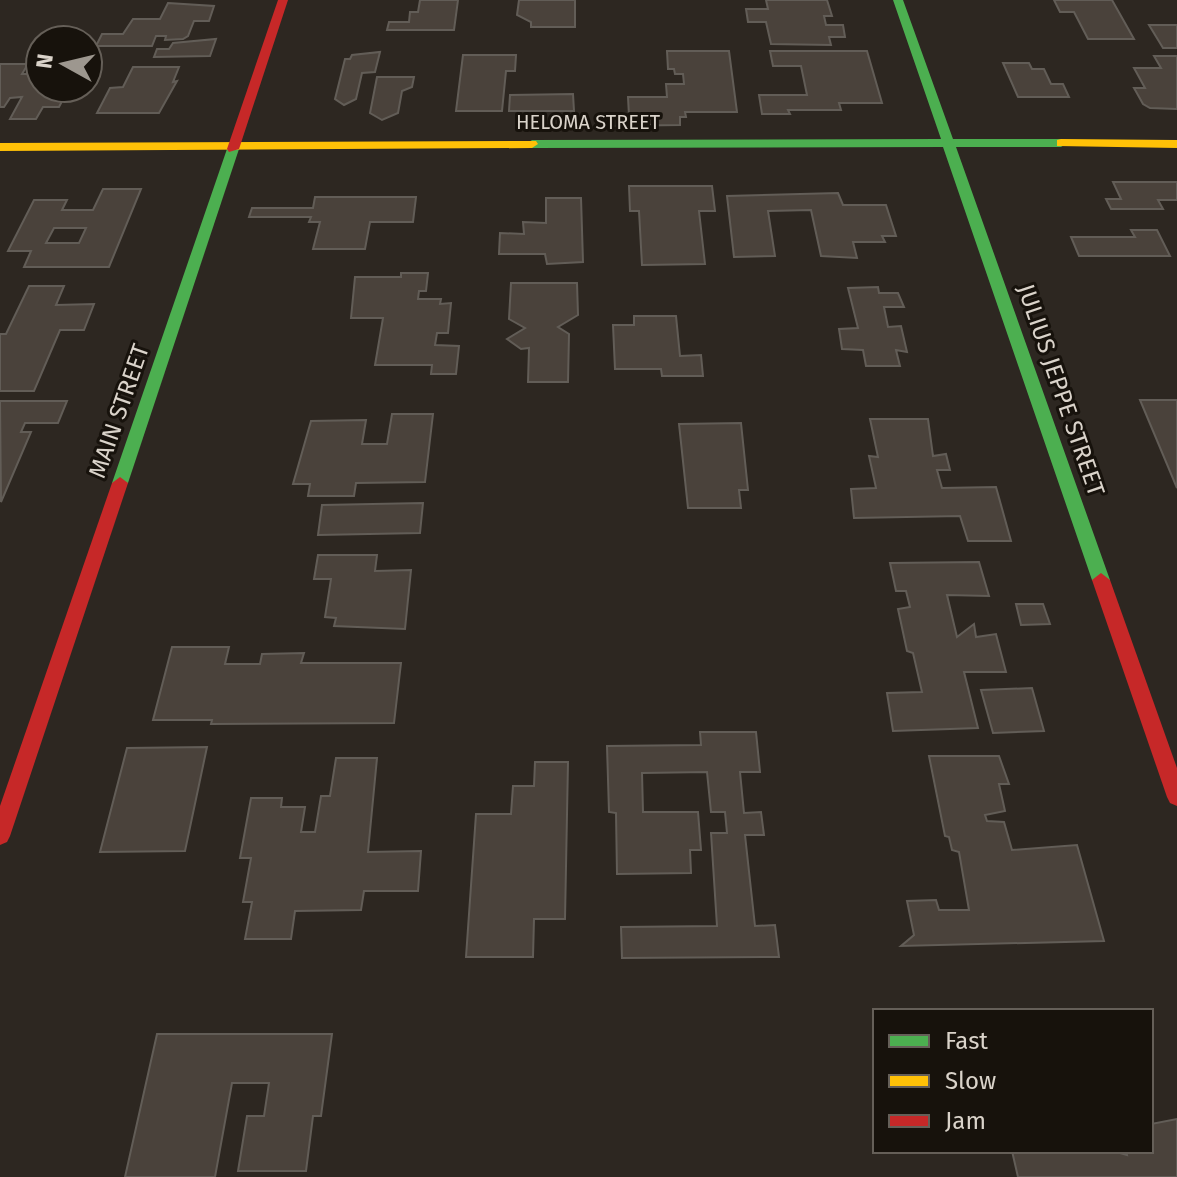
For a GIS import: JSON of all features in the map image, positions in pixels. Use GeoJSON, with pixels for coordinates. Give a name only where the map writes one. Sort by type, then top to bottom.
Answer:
{"type":"FeatureCollection","features":[{"type":"Feature","properties":{"kind":"street","name":"MAIN STREET"},"geometry":{"type":"LineString","coordinates":[[0,836],[283,0]]}},
{"type":"Feature","properties":{"kind":"street","name":"JULIUS JEPPE STREET"},"geometry":{"type":"LineString","coordinates":[[898,0],[1177,797]]}},
{"type":"Feature","properties":{"kind":"street","name":"HELOMA STREET"},"geometry":{"type":"LineString","coordinates":[[0,147],[948,142],[1177,144]]}},
{"type":"Feature","properties":{"kind":"building"},"geometry":{"type":"Polygon","coordinates":[[[420,0],[458,0],[454,30],[387,30],[389,22],[409,22],[410,12],[418,12],[420,0]]]}},
{"type":"Feature","properties":{"kind":"building"},"geometry":{"type":"Polygon","coordinates":[[[519,0],[575,0],[575,27],[531,27],[531,22],[517,15],[519,0]]]}},
{"type":"Feature","properties":{"kind":"building"},"geometry":{"type":"Polygon","coordinates":[[[766,0],[827,0],[832,16],[824,16],[826,25],[843,25],[845,37],[829,37],[831,45],[771,44],[766,22],[748,22],[746,9],[768,9],[766,0]]]}},
{"type":"Feature","properties":{"kind":"building"},"geometry":{"type":"Polygon","coordinates":[[[1054,0],[1112,0],[1134,39],[1088,39],[1074,12],[1060,12],[1054,0]]]}},
{"type":"Feature","properties":{"kind":"building"},"geometry":{"type":"Polygon","coordinates":[[[168,3],[214,6],[209,21],[194,21],[188,36],[183,39],[165,40],[166,36],[156,36],[152,46],[104,46],[104,34],[123,34],[133,19],[160,19],[168,3]]]}},
{"type":"Feature","properties":{"kind":"building"},"geometry":{"type":"Polygon","coordinates":[[[1149,25],[1177,25],[1177,48],[1163,48],[1149,25]]]}},
{"type":"Feature","properties":{"kind":"building"},"geometry":{"type":"Polygon","coordinates":[[[216,39],[210,56],[154,57],[157,49],[169,49],[173,43],[216,39]]]}},
{"type":"Feature","properties":{"kind":"building"},"geometry":{"type":"Polygon","coordinates":[[[667,51],[729,51],[737,112],[685,112],[686,117],[680,117],[680,125],[611,126],[611,116],[629,116],[628,97],[667,97],[666,84],[684,84],[683,74],[675,74],[674,69],[668,69],[667,51]]]}},
{"type":"Feature","properties":{"kind":"building"},"geometry":{"type":"Polygon","coordinates":[[[770,51],[867,51],[882,103],[839,103],[841,110],[788,110],[790,114],[762,114],[759,95],[807,95],[801,66],[773,66],[770,51]]]}},
{"type":"Feature","properties":{"kind":"building"},"geometry":{"type":"Polygon","coordinates":[[[380,52],[375,72],[362,73],[356,99],[344,105],[335,99],[345,59],[350,59],[352,55],[380,52]]]}},
{"type":"Feature","properties":{"kind":"building"},"geometry":{"type":"Polygon","coordinates":[[[463,55],[516,55],[515,71],[506,71],[502,111],[456,111],[463,55]]]}},
{"type":"Feature","properties":{"kind":"building"},"geometry":{"type":"Polygon","coordinates":[[[1154,56],[1177,56],[1177,109],[1150,108],[1143,104],[1134,88],[1145,88],[1134,68],[1161,68],[1154,56]]]}},
{"type":"Feature","properties":{"kind":"building"},"geometry":{"type":"Polygon","coordinates":[[[1003,63],[1029,63],[1032,69],[1044,69],[1051,84],[1063,84],[1069,97],[1018,97],[1003,63]]]}},
{"type":"Feature","properties":{"kind":"building"},"geometry":{"type":"Polygon","coordinates":[[[0,64],[24,64],[24,104],[61,104],[59,107],[43,107],[36,119],[10,119],[22,97],[10,98],[4,107],[0,107],[0,64]]]}},
{"type":"Feature","properties":{"kind":"building"},"geometry":{"type":"Polygon","coordinates":[[[133,67],[179,67],[173,82],[177,81],[159,113],[97,113],[110,88],[123,87],[133,67]]]}},
{"type":"Feature","properties":{"kind":"building"},"geometry":{"type":"Polygon","coordinates":[[[377,77],[414,77],[412,87],[402,91],[398,113],[382,120],[370,113],[377,77]]]}},
{"type":"Feature","properties":{"kind":"building"},"geometry":{"type":"Polygon","coordinates":[[[573,94],[574,111],[509,111],[510,95],[573,94]]]}},
{"type":"Feature","properties":{"kind":"building"},"geometry":{"type":"Polygon","coordinates":[[[1113,182],[1177,182],[1177,200],[1158,200],[1163,209],[1111,209],[1106,199],[1121,199],[1113,182]]]}},
{"type":"Feature","properties":{"kind":"building"},"geometry":{"type":"Polygon","coordinates":[[[629,186],[712,186],[715,211],[699,211],[705,264],[642,265],[639,211],[630,211],[629,186]]]}},
{"type":"Feature","properties":{"kind":"building"},"geometry":{"type":"Polygon","coordinates":[[[103,189],[141,189],[109,267],[24,267],[31,251],[8,251],[34,200],[67,200],[62,210],[93,210],[103,189]],[[54,228],[46,243],[79,243],[86,228],[54,228]]]}},
{"type":"Feature","properties":{"kind":"building"},"geometry":{"type":"Polygon","coordinates":[[[838,193],[843,205],[886,205],[896,236],[882,236],[885,242],[853,242],[857,258],[821,256],[811,210],[768,211],[775,256],[734,257],[727,196],[838,193]]]}},
{"type":"Feature","properties":{"kind":"building"},"geometry":{"type":"Polygon","coordinates":[[[315,197],[416,197],[413,222],[370,222],[365,249],[313,249],[320,222],[309,222],[311,217],[249,217],[252,208],[313,208],[315,197]]]}},
{"type":"Feature","properties":{"kind":"building"},"geometry":{"type":"Polygon","coordinates":[[[546,198],[581,198],[583,262],[547,264],[545,254],[499,254],[500,233],[524,234],[523,222],[546,223],[546,198]]]}},
{"type":"Feature","properties":{"kind":"building"},"geometry":{"type":"Polygon","coordinates":[[[1131,230],[1157,230],[1170,256],[1079,256],[1071,237],[1135,237],[1131,230]]]}},
{"type":"Feature","properties":{"kind":"building"},"geometry":{"type":"Polygon","coordinates":[[[401,273],[428,273],[426,291],[419,291],[418,299],[441,299],[440,304],[451,303],[448,333],[437,333],[435,345],[459,346],[456,374],[431,374],[432,365],[375,365],[383,318],[351,318],[355,277],[401,277],[401,273]]]}},
{"type":"Feature","properties":{"kind":"building"},"geometry":{"type":"Polygon","coordinates":[[[511,283],[577,283],[578,315],[558,327],[569,334],[568,382],[528,382],[529,348],[521,349],[507,339],[525,328],[509,319],[511,283]]]}},
{"type":"Feature","properties":{"kind":"building"},"geometry":{"type":"Polygon","coordinates":[[[29,286],[64,286],[56,305],[94,304],[84,330],[60,330],[34,391],[0,391],[0,334],[6,334],[29,286]]]}},
{"type":"Feature","properties":{"kind":"building"},"geometry":{"type":"Polygon","coordinates":[[[878,287],[879,293],[898,293],[904,307],[884,307],[888,327],[901,326],[907,352],[896,350],[900,366],[866,366],[863,350],[842,349],[839,329],[858,328],[848,288],[878,287]]]}},
{"type":"Feature","properties":{"kind":"building"},"geometry":{"type":"Polygon","coordinates":[[[634,316],[676,316],[680,356],[701,355],[703,376],[662,376],[661,369],[615,369],[613,325],[634,325],[634,316]]]}},
{"type":"Feature","properties":{"kind":"building"},"geometry":{"type":"Polygon","coordinates":[[[1140,400],[1177,400],[1177,488],[1140,400]]]}},
{"type":"Feature","properties":{"kind":"building"},"geometry":{"type":"Polygon","coordinates":[[[0,401],[67,401],[58,423],[25,423],[21,432],[31,432],[1,502],[0,401]]]}},
{"type":"Feature","properties":{"kind":"building"},"geometry":{"type":"Polygon","coordinates":[[[392,414],[433,414],[425,482],[356,483],[354,496],[308,496],[310,484],[293,484],[311,421],[366,420],[362,444],[387,444],[392,414]]]}},
{"type":"Feature","properties":{"kind":"building"},"geometry":{"type":"Polygon","coordinates":[[[870,419],[928,419],[933,456],[946,454],[950,470],[937,470],[942,488],[996,487],[1011,541],[968,541],[960,516],[854,518],[851,489],[876,488],[869,456],[878,457],[870,419]]]}},
{"type":"Feature","properties":{"kind":"building"},"geometry":{"type":"Polygon","coordinates":[[[741,423],[748,490],[739,490],[741,508],[688,508],[679,424],[741,423]]]}},
{"type":"Feature","properties":{"kind":"building"},"geometry":{"type":"Polygon","coordinates":[[[423,503],[420,533],[318,535],[322,505],[423,503]]]}},
{"type":"Feature","properties":{"kind":"building"},"geometry":{"type":"Polygon","coordinates":[[[318,555],[377,555],[375,571],[411,570],[405,629],[334,626],[336,618],[325,617],[331,579],[314,579],[318,555]]]}},
{"type":"Feature","properties":{"kind":"building"},"geometry":{"type":"Polygon","coordinates":[[[979,562],[989,596],[947,595],[957,637],[974,624],[976,637],[996,634],[1006,672],[964,672],[978,728],[893,731],[887,693],[922,692],[913,653],[907,651],[898,609],[910,607],[906,591],[896,591],[890,563],[979,562]]]}},
{"type":"Feature","properties":{"kind":"building"},"geometry":{"type":"Polygon","coordinates":[[[1016,604],[1043,604],[1050,624],[1021,625],[1016,604]]]}},
{"type":"Feature","properties":{"kind":"building"},"geometry":{"type":"Polygon","coordinates":[[[172,647],[229,647],[225,664],[260,664],[262,654],[304,653],[301,663],[401,663],[394,723],[211,724],[212,720],[153,720],[172,647]]]}},
{"type":"Feature","properties":{"kind":"building"},"geometry":{"type":"Polygon","coordinates":[[[1032,688],[1044,731],[993,733],[981,690],[1032,688]]]}},
{"type":"Feature","properties":{"kind":"building"},"geometry":{"type":"Polygon","coordinates":[[[700,732],[756,732],[760,772],[740,772],[744,813],[761,812],[764,835],[745,835],[755,926],[775,925],[779,957],[622,958],[621,927],[717,926],[711,833],[727,833],[725,812],[711,812],[707,772],[642,773],[643,812],[698,812],[701,850],[690,850],[691,873],[617,874],[616,813],[609,812],[607,746],[701,745],[700,732]]]}},
{"type":"Feature","properties":{"kind":"building"},"geometry":{"type":"Polygon","coordinates":[[[207,747],[185,851],[100,852],[127,748],[207,747]]]}},
{"type":"Feature","properties":{"kind":"building"},"geometry":{"type":"Polygon","coordinates":[[[929,756],[999,756],[1009,784],[999,784],[1005,811],[985,815],[987,821],[1004,822],[1012,850],[1077,845],[1104,941],[901,946],[914,935],[907,901],[936,900],[939,910],[969,910],[959,852],[952,850],[949,837],[945,836],[929,756]]]}},
{"type":"Feature","properties":{"kind":"building"},"geometry":{"type":"Polygon","coordinates":[[[336,758],[377,758],[368,852],[421,851],[418,891],[364,891],[361,910],[295,911],[291,939],[245,939],[252,902],[243,902],[251,858],[240,858],[251,798],[282,798],[281,807],[305,807],[301,832],[315,832],[321,796],[330,796],[336,758]]]}},
{"type":"Feature","properties":{"kind":"building"},"geometry":{"type":"Polygon","coordinates":[[[535,762],[568,762],[565,919],[534,919],[533,957],[466,957],[476,814],[511,814],[513,786],[534,786],[535,762]]]}},
{"type":"Feature","properties":{"kind":"building"},"geometry":{"type":"Polygon","coordinates":[[[157,1034],[332,1034],[321,1116],[313,1116],[306,1171],[238,1171],[247,1116],[264,1116],[269,1083],[232,1083],[215,1177],[125,1177],[157,1034]]]}},
{"type":"Feature","properties":{"kind":"building"},"geometry":{"type":"Polygon","coordinates":[[[1177,1119],[1177,1177],[1018,1177],[1012,1153],[1153,1153],[1153,1124],[1177,1119]]]}},
{"type":"Feature","properties":{"kind":"traffic: fast"},"geometry":{"type":"LineString","coordinates":[[898,0],[1101,580]]}},
{"type":"Feature","properties":{"kind":"traffic: fast"},"geometry":{"type":"LineString","coordinates":[[532,144],[1061,143]]}},
{"type":"Feature","properties":{"kind":"traffic: fast"},"geometry":{"type":"LineString","coordinates":[[120,483],[233,149]]}},
{"type":"Feature","properties":{"kind":"traffic: slow"},"geometry":{"type":"LineString","coordinates":[[1061,143],[1177,144]]}},
{"type":"Feature","properties":{"kind":"traffic: slow"},"geometry":{"type":"LineString","coordinates":[[0,147],[532,144]]}},
{"type":"Feature","properties":{"kind":"traffic: jam"},"geometry":{"type":"LineString","coordinates":[[233,149],[283,0]]}},
{"type":"Feature","properties":{"kind":"traffic: jam"},"geometry":{"type":"LineString","coordinates":[[0,836],[120,483]]}},
{"type":"Feature","properties":{"kind":"traffic: jam"},"geometry":{"type":"LineString","coordinates":[[1101,580],[1177,797]]}}]}
